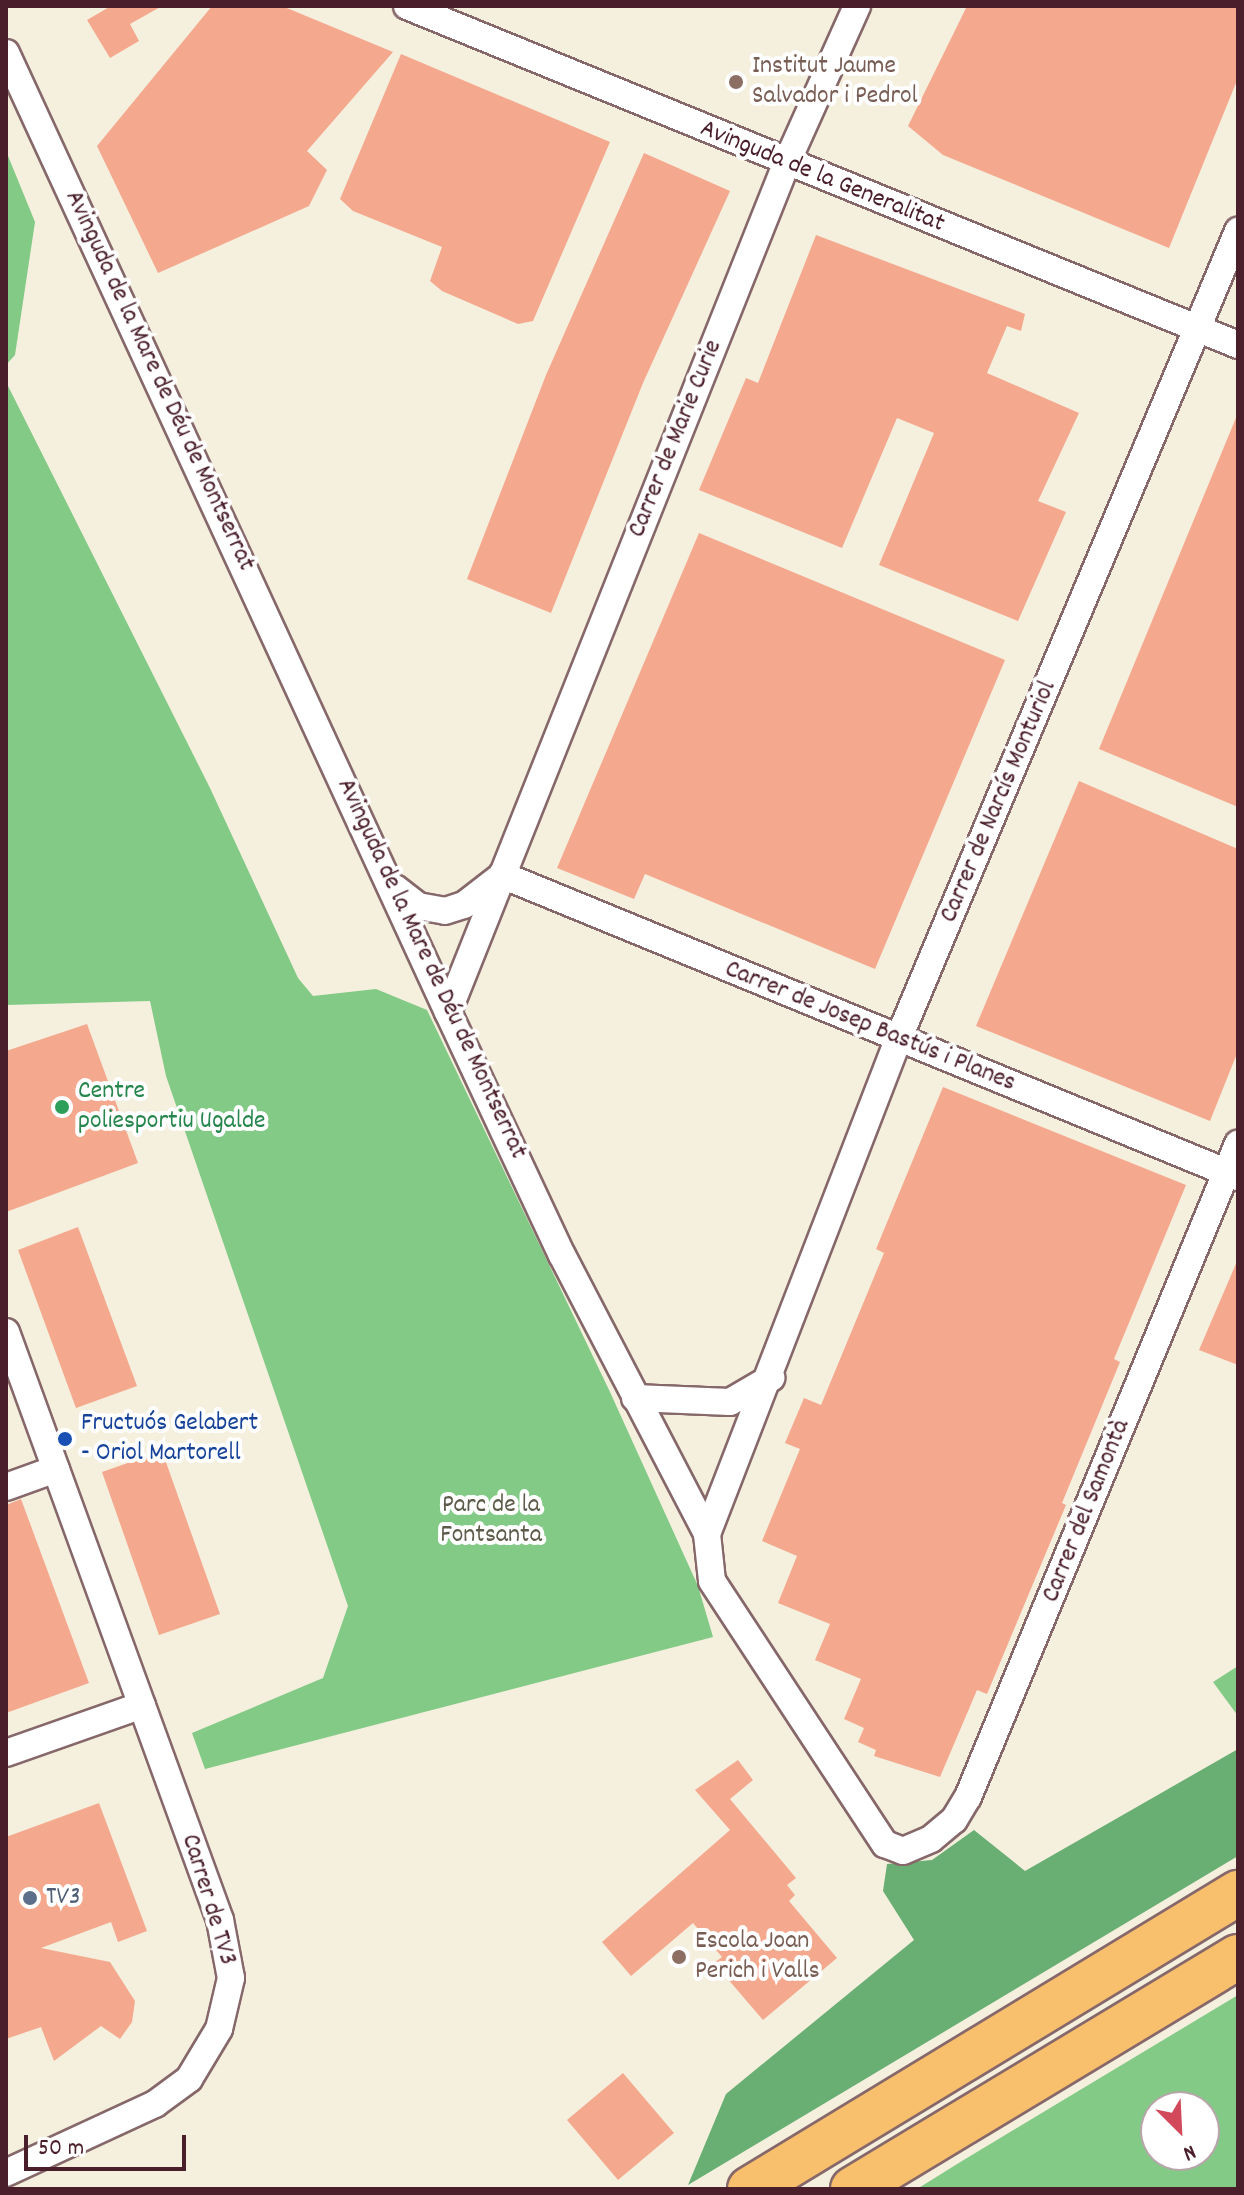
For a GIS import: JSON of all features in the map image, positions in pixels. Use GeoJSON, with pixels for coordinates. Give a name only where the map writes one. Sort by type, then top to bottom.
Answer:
{"type":"FeatureCollection","features":[{"type":"Feature","properties":{"kind":"highway"},"geometry":{"type":"LineString","coordinates":[[750,2189],[1238,1893]]}},
{"type":"Feature","properties":{"kind":"highway"},"geometry":{"type":"LineString","coordinates":[[853,2189],[1238,1957]]}},
{"type":"Feature","properties":{"kind":"street","name":"Avinguda de la Generalitat"},"geometry":{"type":"LineString","coordinates":[[407,6],[1238,345]]}},
{"type":"Feature","properties":{"kind":"street","name":"Carrer de Marie Curie"},"geometry":{"type":"LineString","coordinates":[[448,1012],[787,162],[857,6]]}},
{"type":"Feature","properties":{"kind":"street","name":"Avinguda de la Mare de Déu de Montserrat"},"geometry":{"type":"LineString","coordinates":[[6,53],[448,1012],[635,1398],[707,1534],[712,1581],[850,1797],[885,1844],[903,1851]]}},
{"type":"Feature","properties":{"kind":"street","name":"Carrer de Narcís Monturiol"},"geometry":{"type":"LineString","coordinates":[[707,1534],[771,1378],[898,1040],[1238,231]]}},
{"type":"Feature","properties":{"kind":"street","name":"Carrer de Marie Curie"},"geometry":{"type":"LineString","coordinates":[[392,886],[418,906],[445,911],[464,905],[502,875]]}},
{"type":"Feature","properties":{"kind":"street","name":"Carrer de Josep Bastús i Planes"},"geometry":{"type":"LineString","coordinates":[[502,875],[898,1040],[1232,1174]]}},
{"type":"Feature","properties":{"kind":"street","name":"Carrer del Samontà"},"geometry":{"type":"LineString","coordinates":[[903,1851],[954,1820],[968,1797],[1232,1174],[1238,1144]]}},
{"type":"Feature","properties":{"kind":"street","name":"Carrer de TV3"},"geometry":{"type":"LineString","coordinates":[[6,1332],[220,1920],[231,1978],[219,2029],[189,2079],[155,2104],[6,2173]]}},
{"type":"Feature","properties":{"kind":"street"},"geometry":{"type":"LineString","coordinates":[[635,1398],[730,1402],[771,1378]]}},
{"type":"Feature","properties":{"kind":"street"},"geometry":{"type":"LineString","coordinates":[[6,1487],[56,1469]]}},
{"type":"Feature","properties":{"kind":"street"},"geometry":{"type":"LineString","coordinates":[[6,1753],[142,1705]]}},
{"type":"Feature","properties":{"kind":"green space"},"geometry":{"type":"Polygon","coordinates":[[[6,151],[35,222],[15,355],[6,365],[6,151]]]}},
{"type":"Feature","properties":{"kind":"green space","name":"Parc de la Fontsanta"},"geometry":{"type":"Polygon","coordinates":[[[6,382],[210,788],[298,978],[313,996],[376,989],[427,1010],[610,1392],[698,1586],[713,1637],[205,1769],[192,1733],[323,1678],[348,1606],[166,1076],[150,1001],[6,1005],[6,382]]]}},
{"type":"Feature","properties":{"kind":"green space"},"geometry":{"type":"Polygon","coordinates":[[[1238,1666],[1238,1716],[1213,1682],[1238,1666]]]}},
{"type":"Feature","properties":{"kind":"green space"},"geometry":{"type":"Polygon","coordinates":[[[1238,1749],[1238,1856],[688,2185],[726,2094],[914,1940],[883,1891],[887,1864],[932,1860],[974,1830],[1025,1871],[1238,1749]]]}},
{"type":"Feature","properties":{"kind":"green space"},"geometry":{"type":"Polygon","coordinates":[[[1238,1995],[1238,2189],[917,2189],[962,2161],[1238,1995]]]}},
{"type":"Feature","properties":{"kind":"building"},"geometry":{"type":"Polygon","coordinates":[[[111,6],[162,6],[130,24],[139,41],[110,58],[87,20],[111,6]]]}},
{"type":"Feature","properties":{"kind":"building"},"geometry":{"type":"Polygon","coordinates":[[[212,6],[282,6],[393,52],[307,151],[327,170],[309,206],[158,273],[97,146],[212,6]]]}},
{"type":"Feature","properties":{"kind":"building"},"geometry":{"type":"Polygon","coordinates":[[[967,6],[1238,6],[1238,78],[1169,248],[943,155],[908,126],[967,6]]]}},
{"type":"Feature","properties":{"kind":"building"},"geometry":{"type":"Polygon","coordinates":[[[401,54],[610,142],[533,321],[518,324],[442,291],[430,281],[442,247],[353,211],[340,199],[401,54]]]}},
{"type":"Feature","properties":{"kind":"building"},"geometry":{"type":"Polygon","coordinates":[[[644,153],[730,191],[643,383],[551,613],[467,579],[546,375],[644,153]]]}},
{"type":"Feature","properties":{"kind":"building"},"geometry":{"type":"Polygon","coordinates":[[[816,235],[1025,314],[1021,331],[1007,326],[987,373],[1079,413],[1038,501],[1066,512],[1018,621],[879,565],[934,433],[897,418],[842,548],[699,490],[746,378],[758,383],[816,235]]]}},
{"type":"Feature","properties":{"kind":"building"},"geometry":{"type":"Polygon","coordinates":[[[1238,413],[1238,807],[1099,749],[1238,413]]]}},
{"type":"Feature","properties":{"kind":"building"},"geometry":{"type":"Polygon","coordinates":[[[699,533],[1005,660],[875,969],[645,874],[634,899],[557,868],[699,533]]]}},
{"type":"Feature","properties":{"kind":"building"},"geometry":{"type":"Polygon","coordinates":[[[1079,781],[1238,849],[1238,1051],[1210,1121],[976,1026],[1079,781]]]}},
{"type":"Feature","properties":{"kind":"building","name":"Centre poliesportiu Ugalde"},"geometry":{"type":"Polygon","coordinates":[[[87,1024],[138,1163],[6,1212],[6,1051],[87,1024]]]}},
{"type":"Feature","properties":{"kind":"building"},"geometry":{"type":"Polygon","coordinates":[[[943,1087],[1186,1185],[1114,1359],[1120,1362],[1062,1503],[1066,1505],[987,1694],[977,1690],[940,1777],[874,1756],[876,1750],[858,1742],[864,1728],[844,1719],[861,1679],[815,1660],[830,1624],[778,1603],[797,1556],[762,1541],[800,1449],[785,1443],[804,1398],[821,1405],[884,1253],[876,1249],[943,1087]]]}},
{"type":"Feature","properties":{"kind":"building"},"geometry":{"type":"Polygon","coordinates":[[[78,1227],[137,1386],[76,1408],[18,1250],[78,1227]]]}},
{"type":"Feature","properties":{"kind":"building"},"geometry":{"type":"Polygon","coordinates":[[[1238,1259],[1238,1365],[1199,1350],[1238,1259]]]}},
{"type":"Feature","properties":{"kind":"building"},"geometry":{"type":"Polygon","coordinates":[[[162,1451],[220,1614],[159,1635],[102,1472],[162,1451]]]}},
{"type":"Feature","properties":{"kind":"building"},"geometry":{"type":"Polygon","coordinates":[[[21,1499],[89,1683],[6,1713],[6,1505],[21,1499]]]}},
{"type":"Feature","properties":{"kind":"building"},"geometry":{"type":"Polygon","coordinates":[[[738,1760],[753,1780],[730,1799],[796,1878],[787,1885],[795,1895],[789,1901],[837,1958],[763,2020],[714,1963],[722,1957],[693,1923],[631,1976],[602,1942],[730,1830],[695,1790],[738,1760]]]}},
{"type":"Feature","properties":{"kind":"building","name":"TV3"},"geometry":{"type":"Polygon","coordinates":[[[99,1803],[147,1931],[118,1942],[111,1922],[41,1948],[110,1962],[135,2001],[132,2022],[120,2039],[101,2026],[54,2061],[41,2027],[6,2039],[6,1837],[99,1803]]]}},
{"type":"Feature","properties":{"kind":"building"},"geometry":{"type":"Polygon","coordinates":[[[623,2073],[674,2133],[618,2180],[567,2120],[623,2073]]]}},
{"type":"Feature","properties":{"kind":"place","name":"Institut Jaume Salvador i Pedrol"},"geometry":{"type":"Point","coordinates":[736,82]}},
{"type":"Feature","properties":{"kind":"place","name":"Centre poliesportiu Ugalde"},"geometry":{"type":"Point","coordinates":[62,1107]}},
{"type":"Feature","properties":{"kind":"place","name":"Fructuós Gelabert - Oriol Martorell"},"geometry":{"type":"Point","coordinates":[65,1439]}},
{"type":"Feature","properties":{"kind":"place","name":"TV3"},"geometry":{"type":"Point","coordinates":[30,1898]}},
{"type":"Feature","properties":{"kind":"place","name":"Escola Joan Perich i Valls"},"geometry":{"type":"Point","coordinates":[679,1957]}}]}
